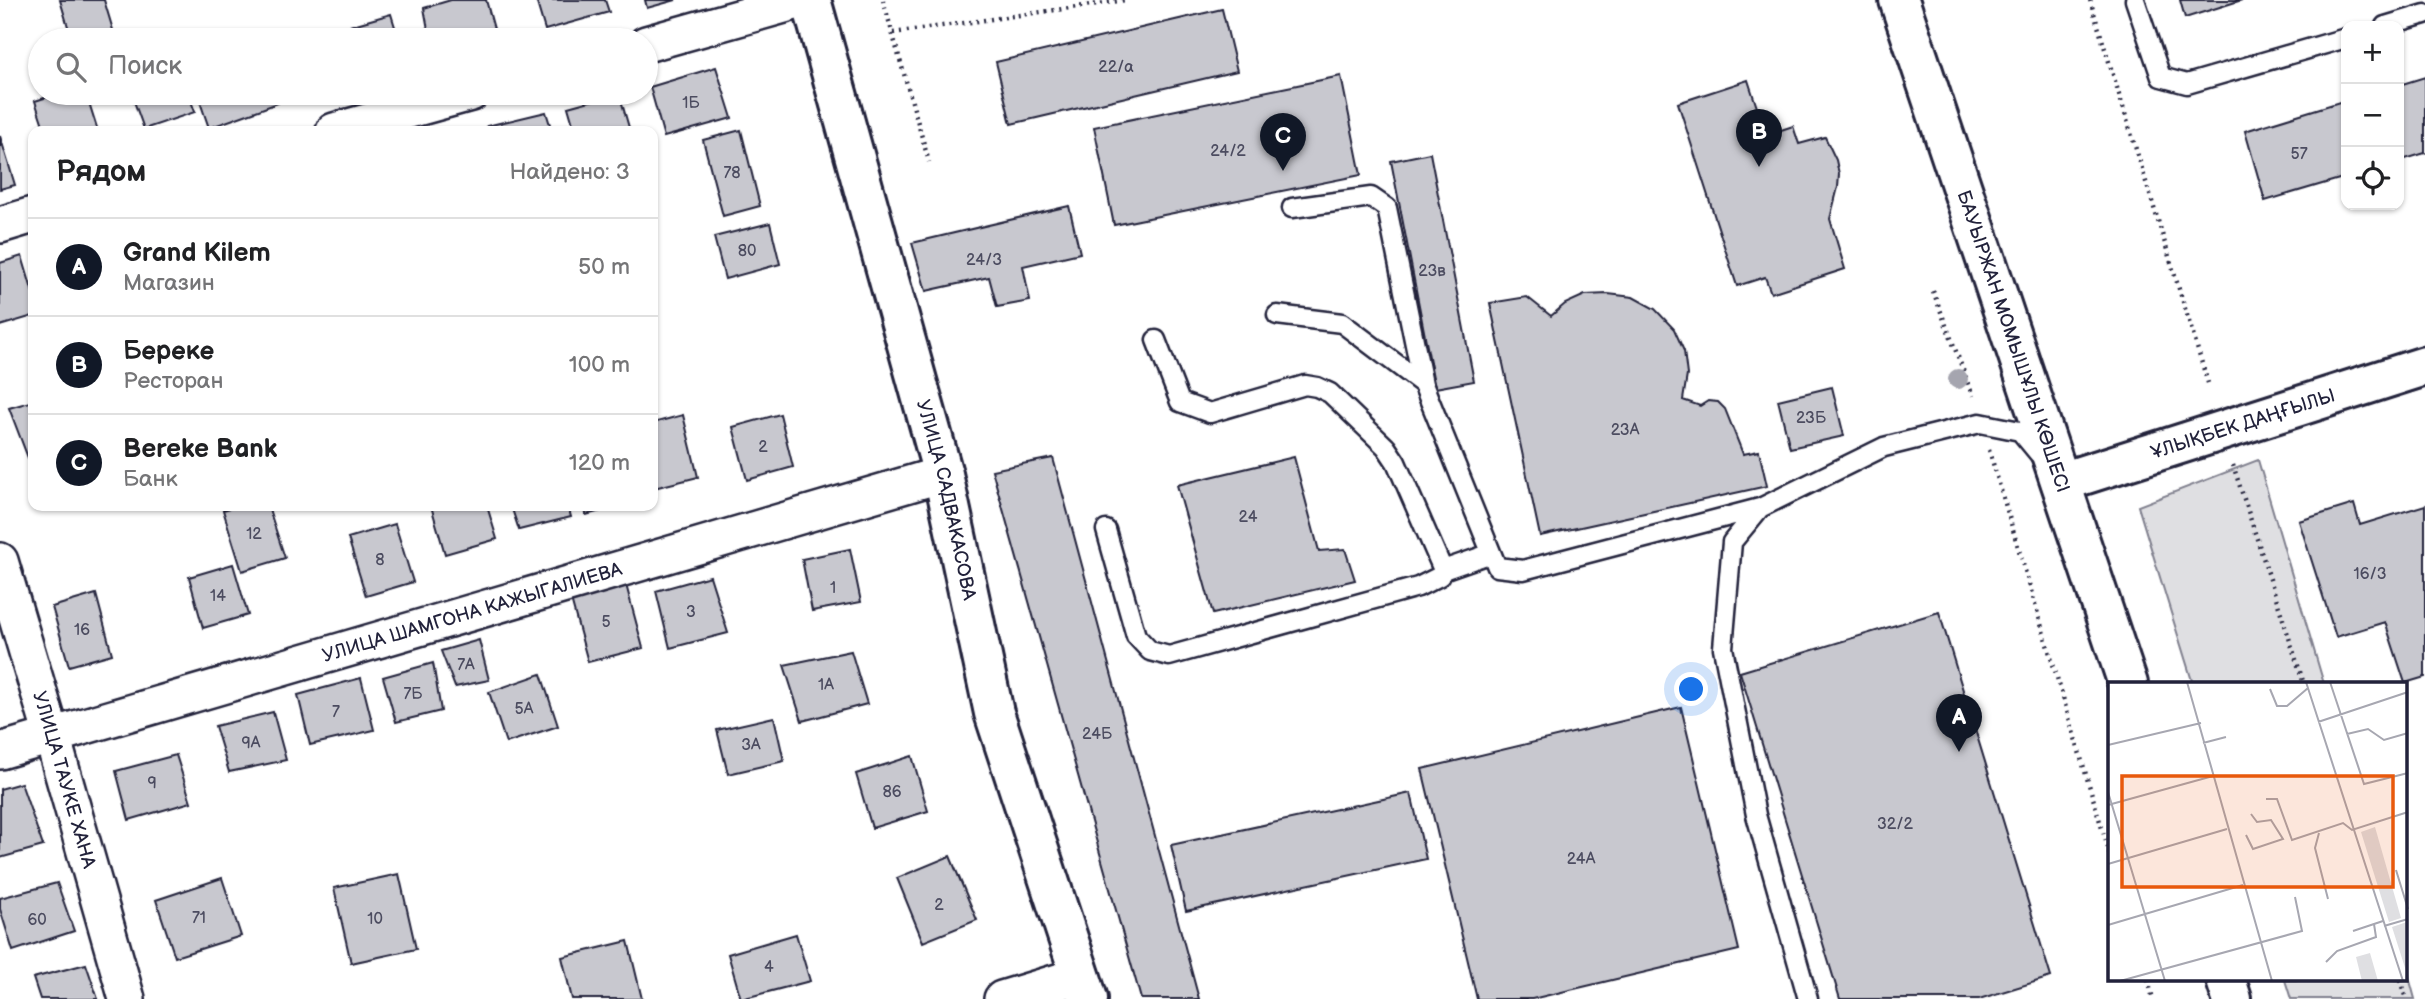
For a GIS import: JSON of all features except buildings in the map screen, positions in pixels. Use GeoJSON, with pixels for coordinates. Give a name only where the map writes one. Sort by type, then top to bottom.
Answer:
{"type":"FeatureCollection","features":[{"type":"Feature","properties":{"kind":"street"},"geometry":{"type":"LineString","coordinates":[[658,41],[802,0]]}},
{"type":"Feature","properties":{"kind":"street","name":"УЛИЦА САДВАКАСОВА"},"geometry":{"type":"LineString","coordinates":[[811,0],[943,474],[994,713],[1085,987]]}},
{"type":"Feature","properties":{"kind":"street","name":"БАУЫРЖАН МОМЫШҰЛЫ КӨШЕСІ"},"geometry":{"type":"LineString","coordinates":[[1899,0],[2127,682]]}},
{"type":"Feature","properties":{"kind":"street"},"geometry":{"type":"LineString","coordinates":[[352,126],[428,105]]}},
{"type":"Feature","properties":{"kind":"street"},"geometry":{"type":"LineString","coordinates":[[0,225],[28,217]]}},
{"type":"Feature","properties":{"kind":"street","name":"ҰЛЫҚБЕК ДАҢҒЫЛЫ"},"geometry":{"type":"LineString","coordinates":[[2061,482],[2425,366]]}},
{"type":"Feature","properties":{"kind":"street","name":"УЛИЦА ШАМГОНА КАЖЫГАЛИЕВА"},"geometry":{"type":"LineString","coordinates":[[0,751],[943,474]]}},
{"type":"Feature","properties":{"kind":"street","name":"УЛИЦА ТАУКЕ ХАНА"},"geometry":{"type":"LineString","coordinates":[[0,561],[127,999]]}},
{"type":"Feature","properties":{"kind":"street"},"geometry":{"type":"LineString","coordinates":[[2227,982],[2232,999]]}},
{"type":"Feature","properties":{"kind":"street"},"geometry":{"type":"LineString","coordinates":[[1002,999],[1085,987]]}},
{"type":"Feature","properties":{"kind":"lane"},"geometry":{"type":"LineString","coordinates":[[2135,0],[2161,77],[2187,84],[2341,39]]}},
{"type":"Feature","properties":{"kind":"lane"},"geometry":{"type":"LineString","coordinates":[[2402,21],[2425,14]]}},
{"type":"Feature","properties":{"kind":"lane"},"geometry":{"type":"LineString","coordinates":[[1292,208],[1370,197],[1387,208],[1423,384],[1489,554],[1497,567],[1523,570],[1760,508],[1884,447],[1980,423],[2020,431],[2061,482]]}},
{"type":"Feature","properties":{"kind":"lane"},"geometry":{"type":"LineString","coordinates":[[1277,315],[1342,323],[1423,384]]}},
{"type":"Feature","properties":{"kind":"lane"},"geometry":{"type":"LineString","coordinates":[[1156,340],[1180,402],[1210,413],[1305,385],[1330,393],[1386,447],[1396,462],[1443,570]]}},
{"type":"Feature","properties":{"kind":"lane"},"geometry":{"type":"LineString","coordinates":[[1760,508],[1732,542],[1723,648],[1756,815],[1808,999]]}},
{"type":"Feature","properties":{"kind":"lane"},"geometry":{"type":"LineString","coordinates":[[1106,530],[1136,636],[1150,651],[1169,656],[1418,587],[1440,576],[1443,570],[1489,554]]}},
{"type":"Feature","properties":{"kind":"path"},"geometry":{"type":"LineString","coordinates":[[883,0],[929,162]]}},
{"type":"Feature","properties":{"kind":"path"},"geometry":{"type":"LineString","coordinates":[[893,33],[1126,0]]}},
{"type":"Feature","properties":{"kind":"path"},"geometry":{"type":"LineString","coordinates":[[2090,0],[2208,383]]}},
{"type":"Feature","properties":{"kind":"path"},"geometry":{"type":"LineString","coordinates":[[1933,291],[1973,396]]}},
{"type":"Feature","properties":{"kind":"path"},"geometry":{"type":"LineString","coordinates":[[1988,448],[2108,848]]}},
{"type":"Feature","properties":{"kind":"path"},"geometry":{"type":"LineString","coordinates":[[2232,462],[2303,682]]}},
{"type":"Feature","properties":{"kind":"path"},"geometry":{"type":"LineString","coordinates":[[2149,982],[2153,999]]}},
{"type":"Feature","properties":{"kind":"path"},"geometry":{"type":"LineString","coordinates":[[2401,982],[2406,999]]}},
{"type":"Feature","properties":{"kind":"shaded area"},"geometry":{"type":"Polygon","coordinates":[[[2258,460],[2323,682],[2192,682],[2138,506],[2258,460]]]}},
{"type":"Feature","properties":{"kind":"shaded area"},"geometry":{"type":"Polygon","coordinates":[[[2408,973],[2415,999],[2291,999],[2286,982],[2408,982],[2408,973]]]}},
{"type":"Feature","properties":{"kind":"place","name":"Береке"},"geometry":{"type":"Point","coordinates":[1759,167]}},
{"type":"Feature","properties":{"kind":"place","name":"Bereke Bank"},"geometry":{"type":"Point","coordinates":[1283,171]}},
{"type":"Feature","properties":{"kind":"place","name":"Grand Kilem"},"geometry":{"type":"Point","coordinates":[1959,752]}}]}
